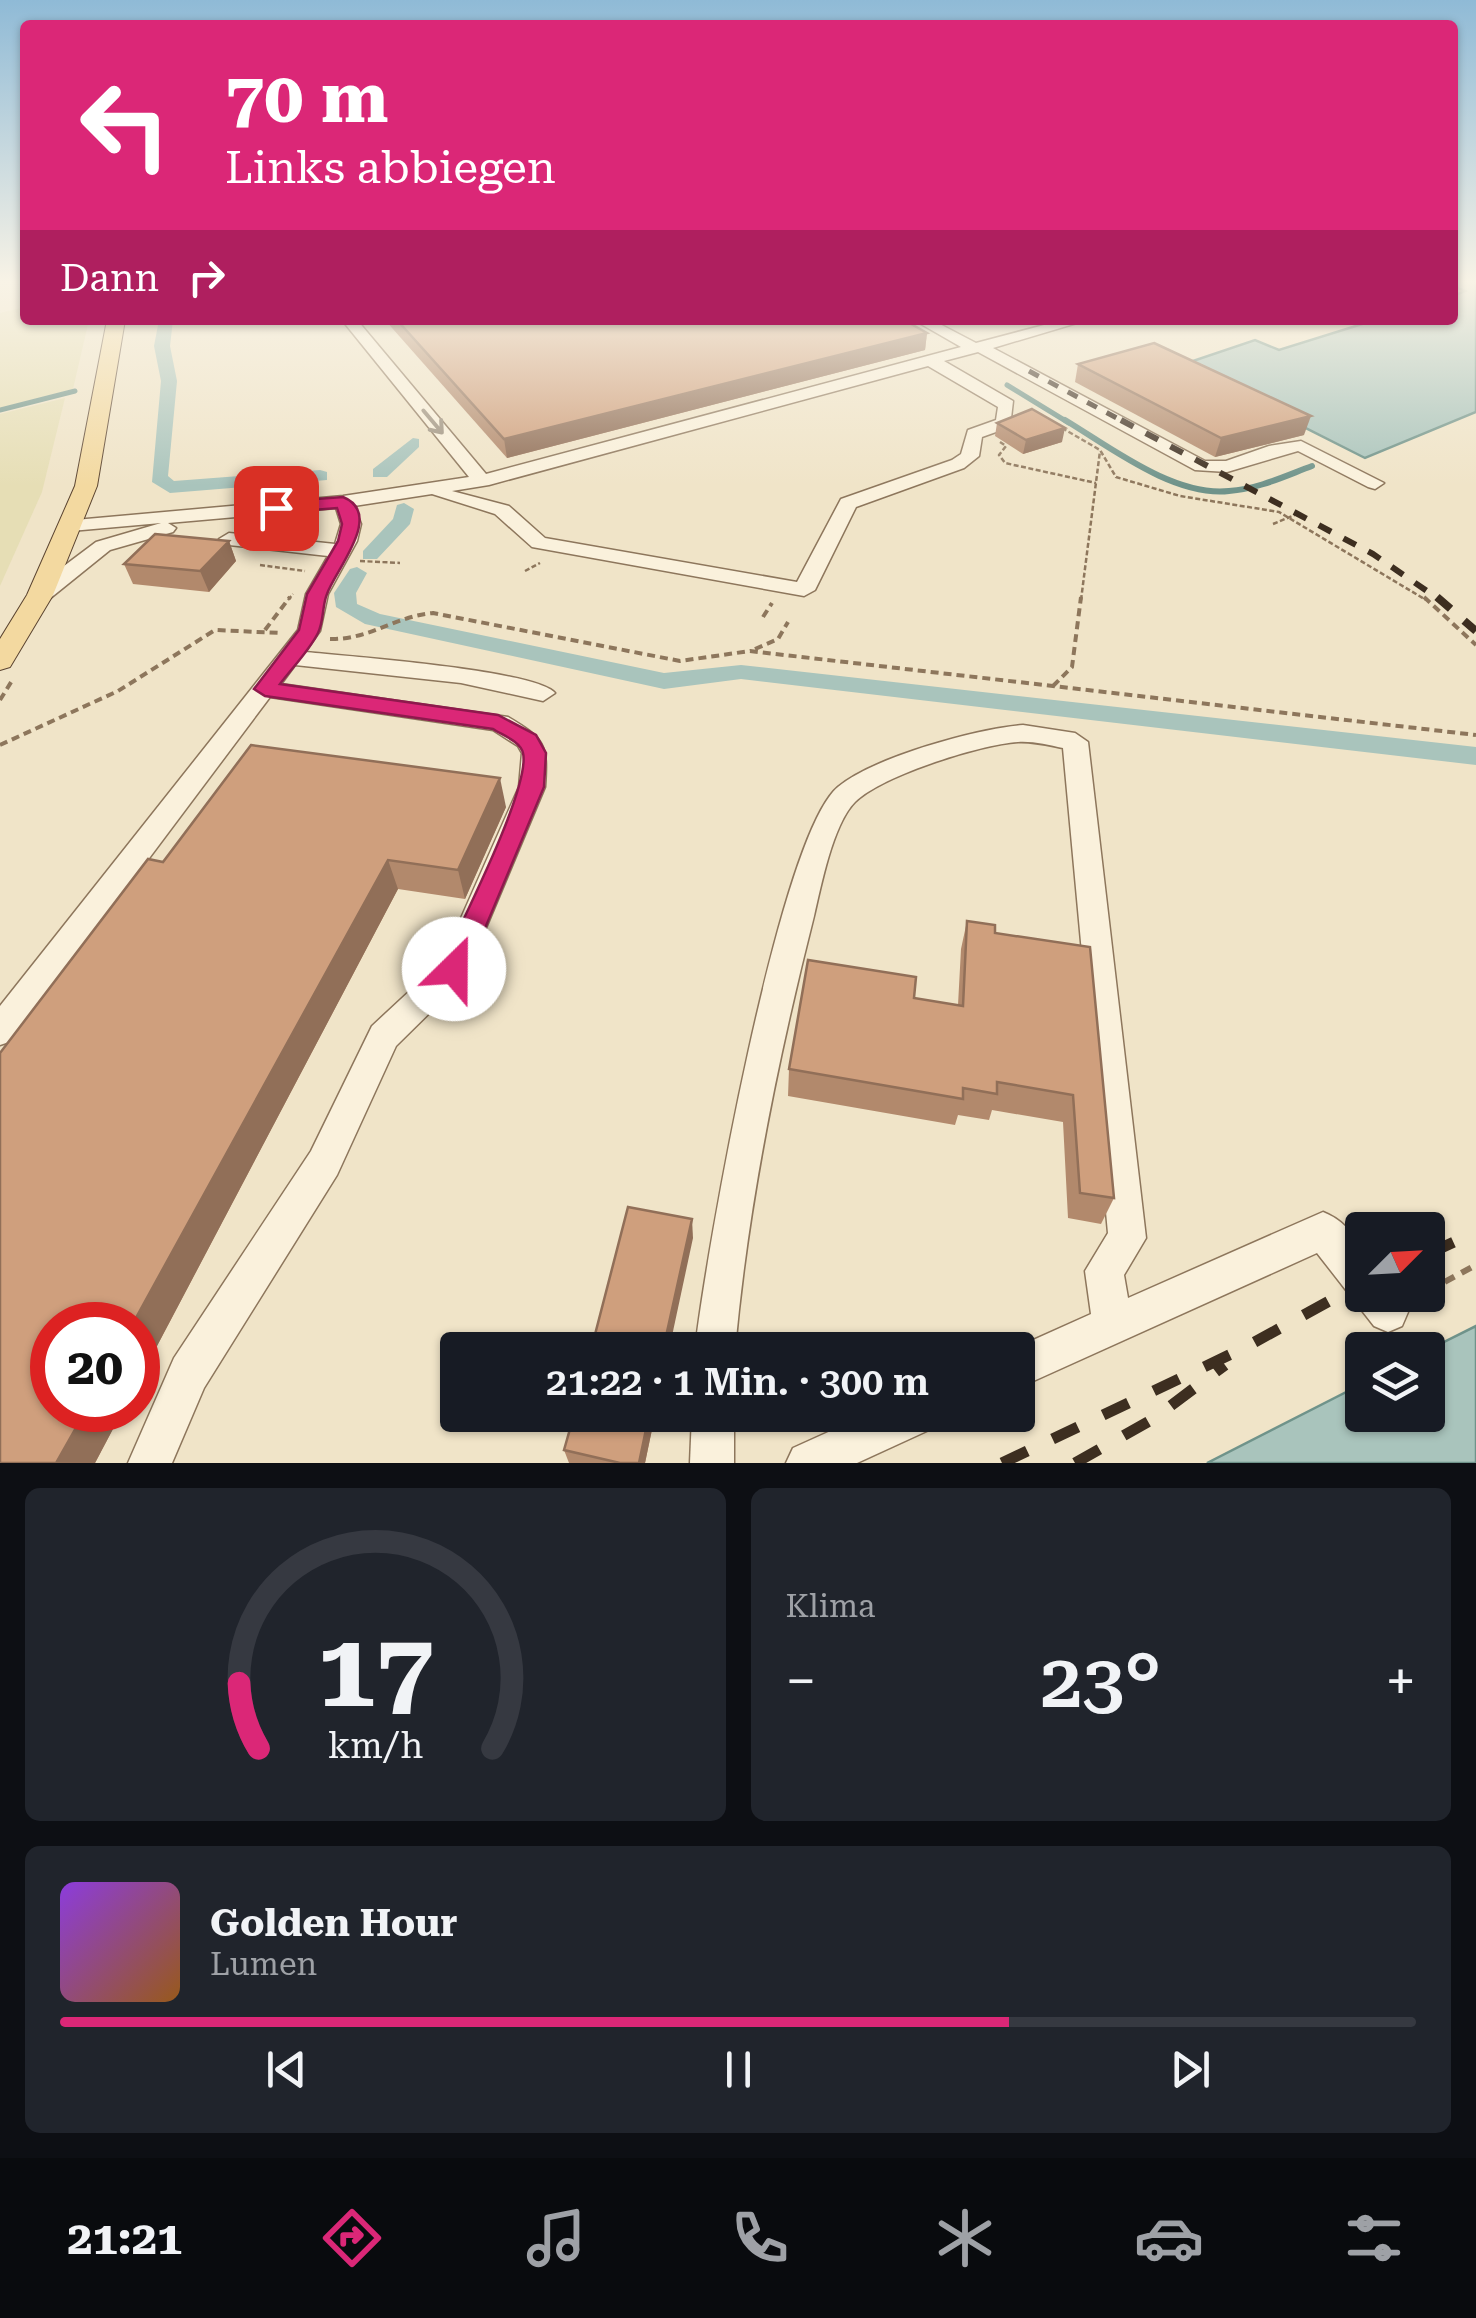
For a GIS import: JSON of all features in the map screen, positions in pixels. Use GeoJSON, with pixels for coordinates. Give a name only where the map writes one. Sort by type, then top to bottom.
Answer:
{"type":"FeatureCollection","features":[{"type":"Feature","properties":{"kind":"main road"},"geometry":{"type":"LineString","coordinates":[[0,661],[40,595],[86,486],[111,349]]}},
{"type":"Feature","properties":{"kind":"street"},"geometry":{"type":"LineString","coordinates":[[373,349],[482,480]]}},
{"type":"Feature","properties":{"kind":"street"},"geometry":{"type":"LineString","coordinates":[[69,532],[343,502],[482,480],[972,349]]}},
{"type":"Feature","properties":{"kind":"street"},"geometry":{"type":"LineString","coordinates":[[979,349],[1201,466],[1226,468],[1289,446],[1301,446],[1375,483]]}},
{"type":"Feature","properties":{"kind":"street"},"geometry":{"type":"LineString","coordinates":[[411,492],[484,502],[502,510],[539,542],[804,590],[848,502],[958,464],[970,456],[974,434],[1004,423],[1007,405],[930,360]]}},
{"type":"Feature","properties":{"kind":"street"},"geometry":{"type":"LineString","coordinates":[[0,1030],[298,646],[317,594],[345,556],[351,524],[343,502]]}},
{"type":"Feature","properties":{"kind":"street"},"geometry":{"type":"LineString","coordinates":[[69,532],[188,522],[276,508]]}},
{"type":"Feature","properties":{"kind":"street"},"geometry":{"type":"LineString","coordinates":[[40,595],[104,546],[188,522]]}},
{"type":"Feature","properties":{"kind":"street"},"geometry":{"type":"LineString","coordinates":[[229,539],[345,556]]}},
{"type":"Feature","properties":{"kind":"street"},"geometry":{"type":"LineString","coordinates":[[298,646],[542,693]]}},
{"type":"Feature","properties":{"kind":"street"},"geometry":{"type":"LineString","coordinates":[[150,1463],[190,1373],[324,1163],[384,1036],[454,969],[532,787],[535,753],[528,740],[498,723],[265,689]]}},
{"type":"Feature","properties":{"kind":"street"},"geometry":{"type":"LineString","coordinates":[[718,1332],[738,1190],[797,922],[824,824],[844,796],[883,776],[976,740],[1012,734],[1075,742],[1128,1238],[1104,1271],[1113,1325]]}},
{"type":"Feature","properties":{"kind":"street"},"geometry":{"type":"LineString","coordinates":[[1035,1360],[1322,1232],[1345,1260]]}},
{"type":"Feature","properties":{"kind":"street"},"geometry":{"type":"LineString","coordinates":[[712,1463],[713,1432]]}},
{"type":"Feature","properties":{"kind":"street"},"geometry":{"type":"LineString","coordinates":[[808,1463],[876,1432]]}},
{"type":"Feature","properties":{"kind":"path"},"geometry":{"type":"LineString","coordinates":[[1050,420],[1100,450],[1116,477],[1180,496],[1290,517],[1421,595],[1476,645]]}},
{"type":"Feature","properties":{"kind":"path"},"geometry":{"type":"LineString","coordinates":[[982,431],[1006,446],[998,456],[1005,464],[1096,483]]}},
{"type":"Feature","properties":{"kind":"path"},"geometry":{"type":"LineString","coordinates":[[1053,686],[1070,674],[1072,667],[1100,450]]}},
{"type":"Feature","properties":{"kind":"path"},"geometry":{"type":"LineString","coordinates":[[1273,524],[1298,514]]}},
{"type":"Feature","properties":{"kind":"path"},"geometry":{"type":"LineString","coordinates":[[345,556],[400,563]]}},
{"type":"Feature","properties":{"kind":"path"},"geometry":{"type":"LineString","coordinates":[[260,565],[310,571]]}},
{"type":"Feature","properties":{"kind":"path"},"geometry":{"type":"LineString","coordinates":[[0,744],[118,691],[216,630],[298,646],[357,641],[422,612],[680,662],[750,651],[778,639],[788,622]]}},
{"type":"Feature","properties":{"kind":"path"},"geometry":{"type":"LineString","coordinates":[[750,651],[1476,735]]}},
{"type":"Feature","properties":{"kind":"path"},"geometry":{"type":"LineString","coordinates":[[1445,1282],[1476,1266]]}},
{"type":"Feature","properties":{"kind":"shaded area"},"geometry":{"type":"Polygon","coordinates":[[[0,349],[82,349],[73,389],[0,408],[0,349]]]}},
{"type":"Feature","properties":{"kind":"shaded area"},"geometry":{"type":"Polygon","coordinates":[[[65,398],[42,492],[0,586],[0,414],[65,398]]]}},
{"type":"Feature","properties":{"kind":"water"},"geometry":{"type":"Polygon","coordinates":[[[1228,349],[1476,349],[1476,412],[1365,458],[1181,365],[1228,349]]]}},
{"type":"Feature","properties":{"kind":"water"},"geometry":{"type":"Polygon","coordinates":[[[1476,1326],[1476,1463],[1207,1463],[1345,1393],[1345,1432],[1445,1432],[1445,1342],[1476,1326]]]}},
{"type":"Feature","properties":{"kind":"building"},"geometry":{"type":"Polygon","coordinates":[[[423,349],[862,349],[504,439],[423,349]]]}},
{"type":"Feature","properties":{"kind":"building"},"geometry":{"type":"Polygon","coordinates":[[[1131,349],[1167,349],[1311,416],[1221,438],[1078,364],[1131,349]]]}},
{"type":"Feature","properties":{"kind":"building"},"geometry":{"type":"Polygon","coordinates":[[[1032,409],[1065,428],[1026,440],[997,423],[1032,409]]]}},
{"type":"Feature","properties":{"kind":"building"},"geometry":{"type":"Polygon","coordinates":[[[155,534],[229,541],[200,571],[124,564],[155,534]]]}},
{"type":"Feature","properties":{"kind":"building"},"geometry":{"type":"Polygon","coordinates":[[[251,745],[500,778],[458,870],[388,860],[145,1302],[30,1302],[30,1432],[74,1432],[56,1463],[0,1463],[0,1053],[148,859],[163,862],[251,745]]]}},
{"type":"Feature","properties":{"kind":"building"},"geometry":{"type":"Polygon","coordinates":[[[967,921],[995,925],[995,933],[1090,947],[1114,1198],[1080,1193],[1073,1095],[997,1082],[997,1094],[963,1088],[963,1099],[789,1069],[808,960],[916,977],[914,998],[963,1006],[967,921]]]}},
{"type":"Feature","properties":{"kind":"building"},"geometry":{"type":"Polygon","coordinates":[[[628,1207],[692,1219],[667,1332],[596,1332],[628,1207]]]}},
{"type":"Feature","properties":{"kind":"building"},"geometry":{"type":"Polygon","coordinates":[[[569,1432],[645,1432],[639,1463],[620,1463],[564,1450],[569,1432]]]}},
{"type":"Feature","properties":{"kind":"waterway"},"geometry":{"type":"LineString","coordinates":[[163,349],[169,381],[159,478],[170,487],[320,476]]}},
{"type":"Feature","properties":{"kind":"waterway"},"geometry":{"type":"LineString","coordinates":[[1007,385],[1069,423]]}},
{"type":"Feature","properties":{"kind":"waterway"},"geometry":{"type":"LineString","coordinates":[[0,410],[75,391]]}},
{"type":"Feature","properties":{"kind":"waterway"},"geometry":{"type":"LineString","coordinates":[[1065,420],[1143,468],[1208,491],[1250,488],[1312,466]]}},
{"type":"Feature","properties":{"kind":"waterway"},"geometry":{"type":"LineString","coordinates":[[380,473],[413,443]]}},
{"type":"Feature","properties":{"kind":"waterway"},"geometry":{"type":"LineString","coordinates":[[370,555],[403,520],[404,509]]}},
{"type":"Feature","properties":{"kind":"waterway"},"geometry":{"type":"LineString","coordinates":[[357,573],[345,593],[347,607],[373,619],[664,681],[741,672],[1476,756]]}},
{"type":"Feature","properties":{"kind":"railway"},"geometry":{"type":"LineString","coordinates":[[1029,371],[1126,423]]}},
{"type":"Feature","properties":{"kind":"railway"},"geometry":{"type":"LineString","coordinates":[[1121,420],[1373,554],[1440,600]]}},
{"type":"Feature","properties":{"kind":"railway"},"geometry":{"type":"LineString","coordinates":[[1437,597],[1476,631]]}},
{"type":"Feature","properties":{"kind":"railway"},"geometry":{"type":"LineString","coordinates":[[1445,1246],[1476,1232]]}},
{"type":"Feature","properties":{"kind":"railway"},"geometry":{"type":"LineString","coordinates":[[1002,1463],[1244,1348],[1345,1292]]}},
{"type":"Feature","properties":{"kind":"railway"},"geometry":{"type":"LineString","coordinates":[[1075,1463],[1153,1419],[1225,1365]]}},
{"type":"Feature","properties":{"kind":"route"},"geometry":{"type":"LineString","coordinates":[[276,508],[343,502],[351,524],[347,541],[317,594],[309,631],[265,689],[498,723],[528,740],[535,753],[532,787],[454,969]]}}]}
